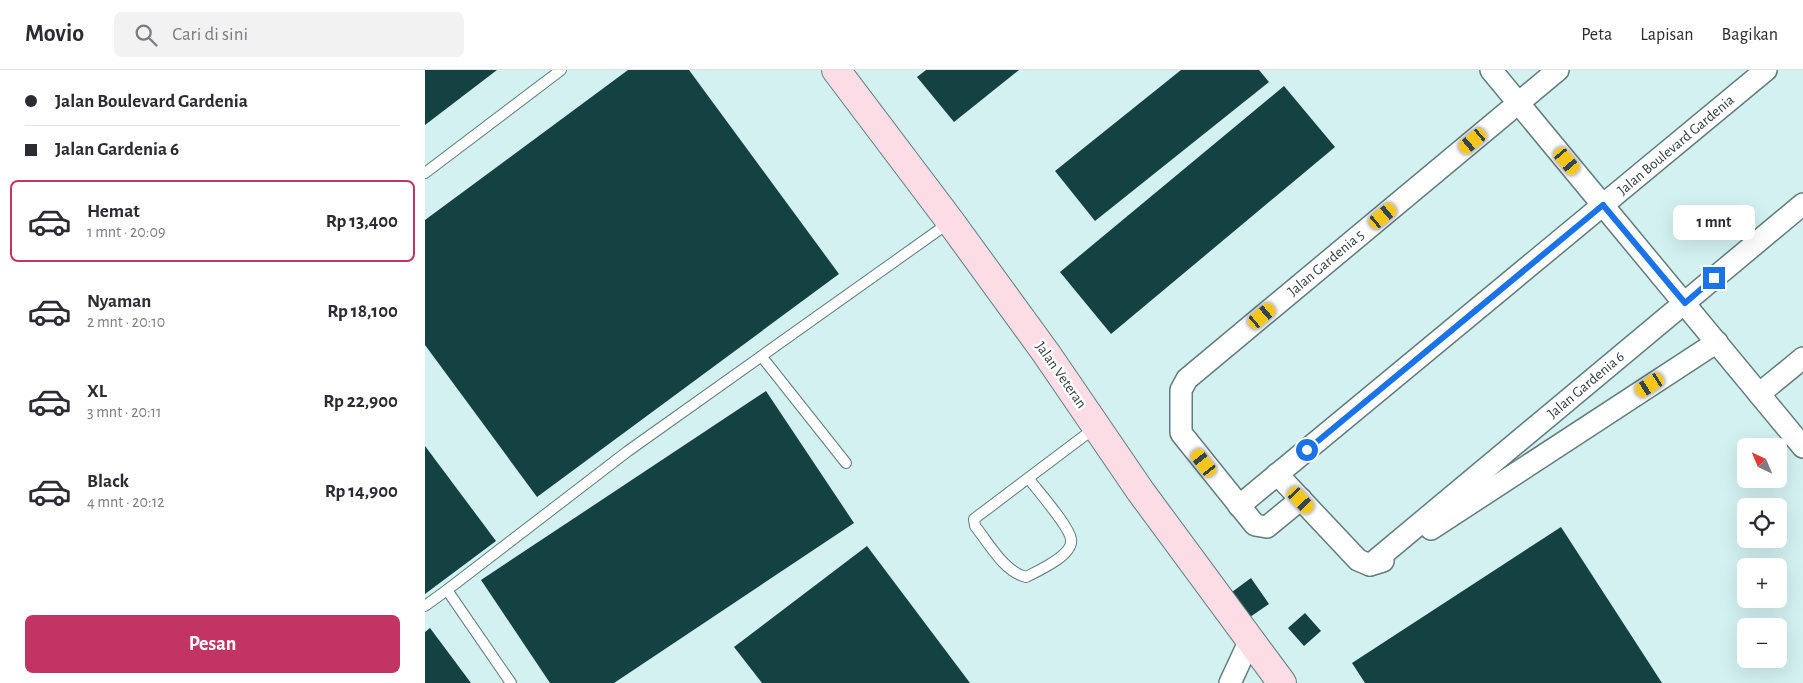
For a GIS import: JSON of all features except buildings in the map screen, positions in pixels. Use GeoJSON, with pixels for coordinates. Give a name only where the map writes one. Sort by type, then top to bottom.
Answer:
{"type":"FeatureCollection","features":[{"type":"Feature","properties":{"kind":"main road","name":"Jalan Veteran"},"geometry":{"type":"LineString","coordinates":[[836,70],[950,222],[1141,492],[1282,683]]}},
{"type":"Feature","properties":{"kind":"street"},"geometry":{"type":"LineString","coordinates":[[1491,70],[1803,447]]}},
{"type":"Feature","properties":{"kind":"street","name":"Jalan Gardenia 5"},"geometry":{"type":"LineString","coordinates":[[1239,506],[1181,434],[1181,390],[1187,379],[1558,70]]}},
{"type":"Feature","properties":{"kind":"street","name":"Jalan Boulevard Gardenia"},"geometry":{"type":"LineString","coordinates":[[1239,506],[1766,70]]}},
{"type":"Feature","properties":{"kind":"street","name":"Jalan Gardenia 6"},"geometry":{"type":"LineString","coordinates":[[1369,566],[1803,204]]}},
{"type":"Feature","properties":{"kind":"street"},"geometry":{"type":"LineString","coordinates":[[1277,474],[1358,560],[1369,566],[1385,560],[1717,342]]}},
{"type":"Feature","properties":{"kind":"street"},"geometry":{"type":"LineString","coordinates":[[1759,394],[1803,358]]}},
{"type":"Feature","properties":{"kind":"street"},"geometry":{"type":"LineString","coordinates":[[1239,506],[1255,526],[1267,527],[1301,500]]}},
{"type":"Feature","properties":{"kind":"street"},"geometry":{"type":"LineString","coordinates":[[1230,683],[1251,640]]}},
{"type":"Feature","properties":{"kind":"lane"},"geometry":{"type":"LineString","coordinates":[[425,173],[561,70]]}},
{"type":"Feature","properties":{"kind":"lane"},"geometry":{"type":"LineString","coordinates":[[425,606],[628,451],[950,222]]}},
{"type":"Feature","properties":{"kind":"lane"},"geometry":{"type":"LineString","coordinates":[[762,357],[846,463]]}},
{"type":"Feature","properties":{"kind":"lane"},"geometry":{"type":"LineString","coordinates":[[1029,479],[1065,526],[1071,539],[1071,545],[1061,557],[1026,577],[1018,575],[1008,566],[973,522],[974,519],[1096,427]]}},
{"type":"Feature","properties":{"kind":"lane"},"geometry":{"type":"LineString","coordinates":[[447,590],[511,683]]}},
{"type":"Feature","properties":{"kind":"route"},"geometry":{"type":"LineString","coordinates":[[1307,450],[1603,205],[1685,303],[1714,278]]}}]}
